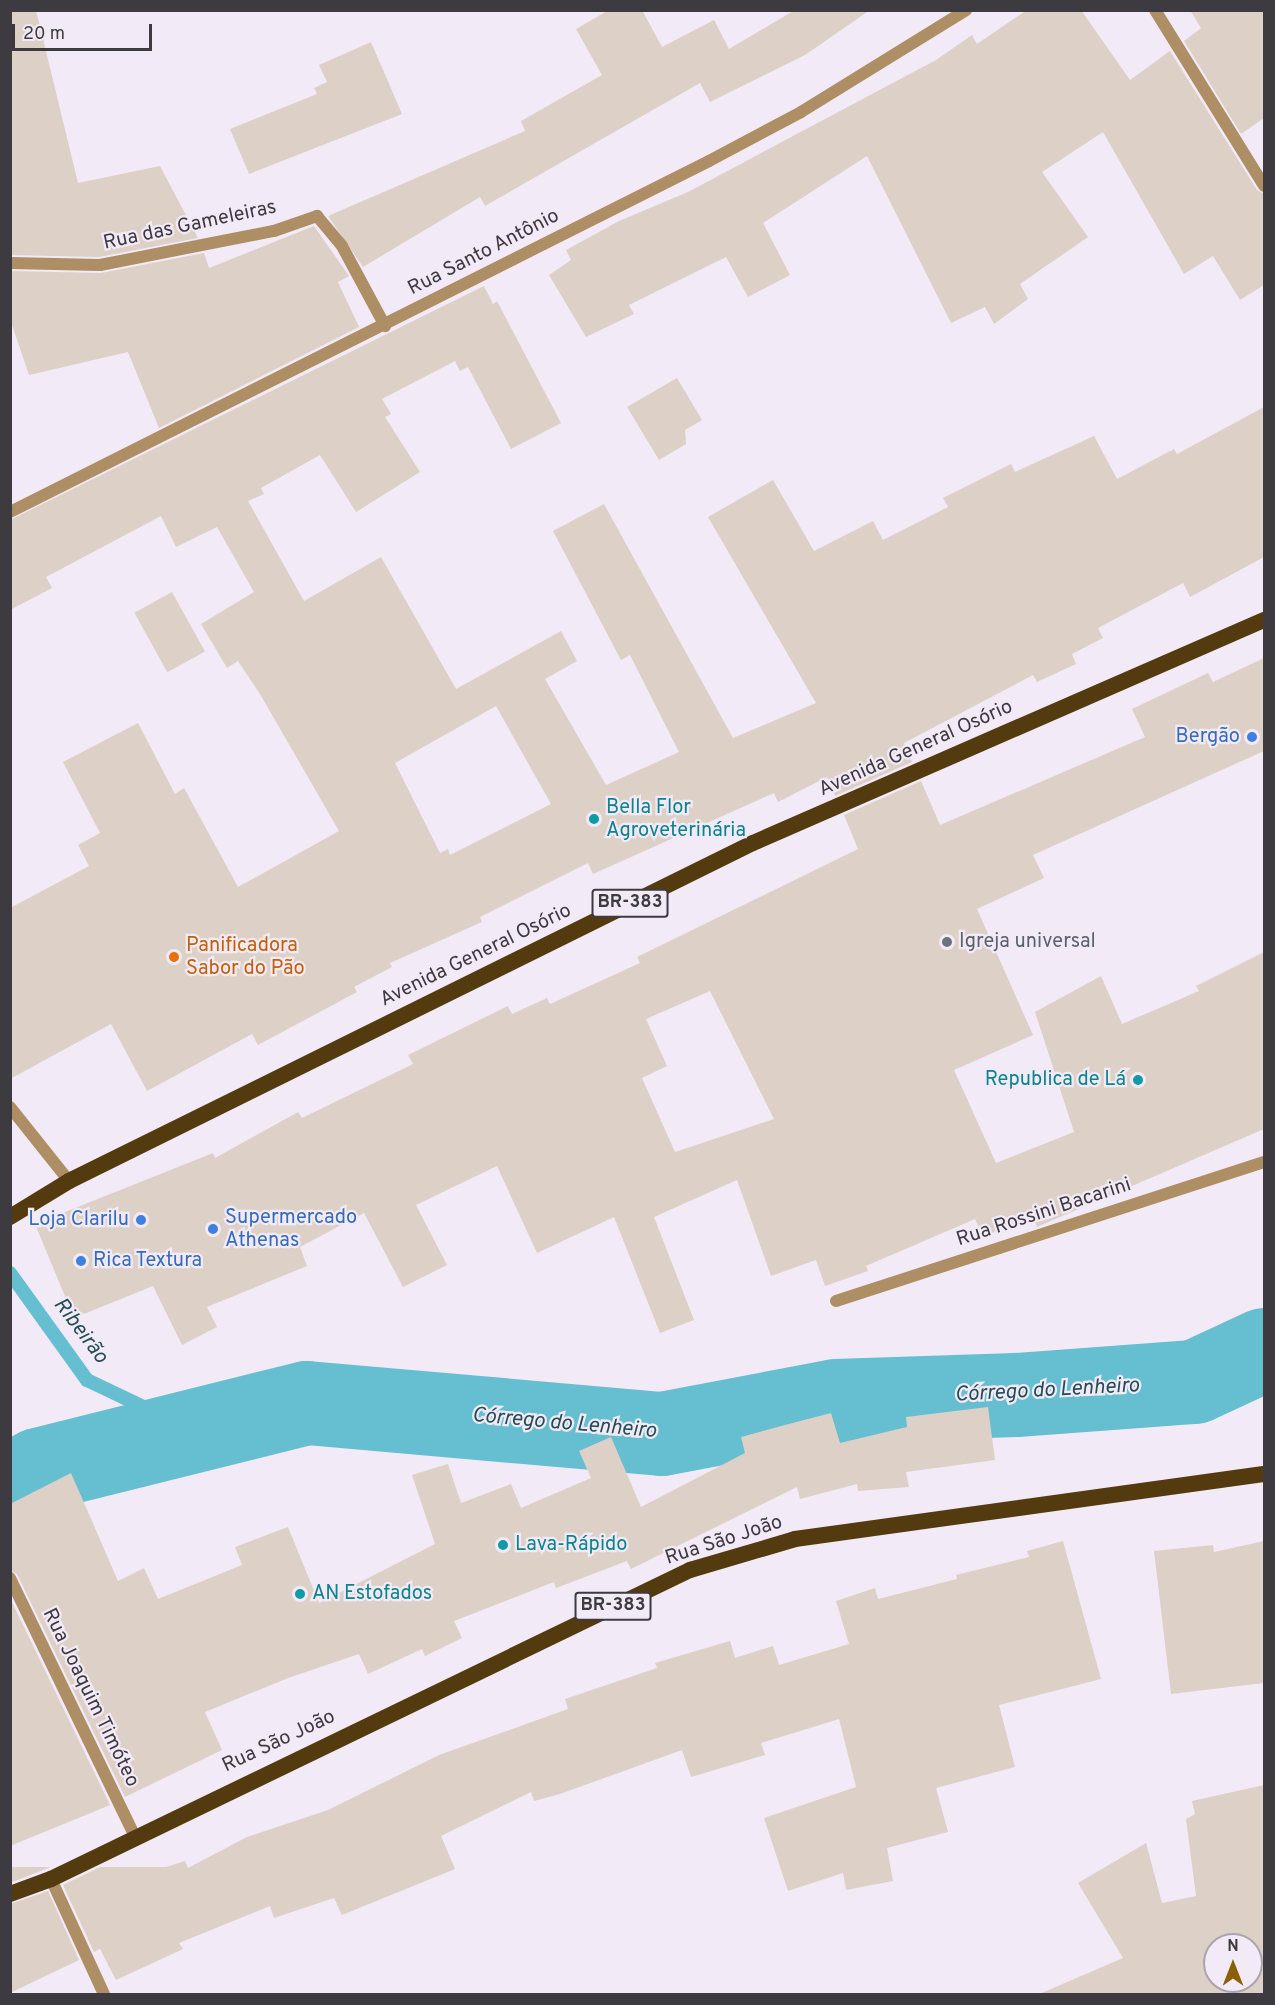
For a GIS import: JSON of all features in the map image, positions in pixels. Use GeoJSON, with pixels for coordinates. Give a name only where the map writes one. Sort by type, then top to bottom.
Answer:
{"type":"FeatureCollection","features":[{"type":"Feature","properties":{"kind":"highway","name":"Avenida General Osório"},"geometry":{"type":"LineString","coordinates":[[10,1216],[69,1181],[753,843],[1264,620]]}},
{"type":"Feature","properties":{"kind":"highway","name":"Rua São João"},"geometry":{"type":"LineString","coordinates":[[10,1894],[51,1879],[134,1835],[690,1570],[795,1539],[1264,1474]]}},
{"type":"Feature","properties":{"kind":"street","name":"Rua Santo Antônio"},"geometry":{"type":"LineString","coordinates":[[10,512],[385,326],[801,112],[966,10]]}},
{"type":"Feature","properties":{"kind":"street"},"geometry":{"type":"LineString","coordinates":[[1155,10],[1264,186]]}},
{"type":"Feature","properties":{"kind":"street","name":"Rua das Gameleiras"},"geometry":{"type":"LineString","coordinates":[[10,263],[100,265],[274,231],[317,216],[342,246],[385,326]]}},
{"type":"Feature","properties":{"kind":"street"},"geometry":{"type":"LineString","coordinates":[[10,1107],[69,1181]]}},
{"type":"Feature","properties":{"kind":"street","name":"Rua Rossini Bacarini"},"geometry":{"type":"LineString","coordinates":[[836,1301],[1264,1162]]}},
{"type":"Feature","properties":{"kind":"street","name":"Rua Joaquim Timóteo"},"geometry":{"type":"LineString","coordinates":[[10,1578],[134,1835]]}},
{"type":"Feature","properties":{"kind":"street"},"geometry":{"type":"LineString","coordinates":[[51,1879],[104,1995]]}},
{"type":"Feature","properties":{"kind":"building"},"geometry":{"type":"Polygon","coordinates":[[[10,10],[36,10],[78,183],[160,166],[198,238],[99,257],[10,255],[10,10]]]}},
{"type":"Feature","properties":{"kind":"building"},"geometry":{"type":"Polygon","coordinates":[[[609,10],[642,10],[662,47],[714,20],[729,49],[795,10],[870,10],[805,55],[710,102],[700,83],[485,206],[480,197],[363,267],[328,216],[525,131],[521,121],[602,75],[576,29],[609,10]]]}},
{"type":"Feature","properties":{"kind":"building"},"geometry":{"type":"Polygon","coordinates":[[[1027,10],[1081,10],[1130,80],[1170,51],[1257,190],[1264,194],[1264,285],[1240,300],[1213,256],[1184,274],[1103,132],[1042,172],[1088,237],[1020,284],[1028,299],[994,324],[985,307],[951,323],[867,156],[763,223],[790,275],[748,297],[726,257],[629,305],[634,314],[586,337],[549,275],[571,260],[566,250],[619,221],[688,192],[936,60],[972,35],[977,44],[1027,10]]]}},
{"type":"Feature","properties":{"kind":"building"},"geometry":{"type":"Polygon","coordinates":[[[1190,10],[1264,10],[1264,118],[1241,134],[1184,41],[1201,28],[1190,10]]]}},
{"type":"Feature","properties":{"kind":"building"},"geometry":{"type":"Polygon","coordinates":[[[371,42],[402,114],[249,174],[230,129],[317,94],[314,88],[327,82],[319,65],[371,42]]]}},
{"type":"Feature","properties":{"kind":"building"},"geometry":{"type":"Polygon","coordinates":[[[314,226],[349,276],[338,282],[359,327],[159,428],[128,352],[29,375],[10,319],[10,271],[101,273],[204,253],[209,268],[314,226]]]}},
{"type":"Feature","properties":{"kind":"building"},"geometry":{"type":"Polygon","coordinates":[[[484,286],[493,304],[497,301],[561,423],[511,449],[468,367],[460,371],[455,361],[382,399],[391,414],[385,417],[420,472],[356,512],[320,455],[261,488],[264,494],[248,501],[304,601],[381,557],[456,689],[561,631],[577,661],[545,679],[606,785],[679,752],[630,655],[621,660],[553,531],[604,504],[733,738],[816,703],[708,517],[773,480],[814,551],[873,521],[883,540],[948,507],[943,498],[1011,464],[1015,472],[1094,436],[1117,479],[1174,449],[1177,454],[1264,407],[1264,557],[1190,597],[1183,583],[1098,628],[1103,638],[1072,654],[1076,664],[1037,682],[1033,675],[904,743],[912,762],[835,796],[827,777],[778,802],[774,793],[593,874],[588,863],[480,917],[482,922],[390,963],[392,967],[354,987],[357,992],[258,1045],[252,1034],[147,1091],[111,1024],[10,1079],[10,908],[89,866],[78,845],[100,833],[63,762],[138,723],[175,794],[184,788],[238,887],[339,831],[260,694],[238,661],[227,668],[201,624],[254,592],[217,527],[176,547],[161,516],[46,577],[52,588],[10,610],[10,520],[484,286]],[[496,706],[395,763],[440,853],[448,849],[450,855],[551,804],[496,706]]]}},
{"type":"Feature","properties":{"kind":"building"},"geometry":{"type":"Polygon","coordinates":[[[677,378],[702,420],[685,430],[686,444],[659,460],[627,407],[677,378]]]}},
{"type":"Feature","properties":{"kind":"building"},"geometry":{"type":"Polygon","coordinates":[[[172,592],[205,651],[167,672],[134,613],[172,592]]]}},
{"type":"Feature","properties":{"kind":"building"},"geometry":{"type":"Polygon","coordinates":[[[1264,658],[1264,751],[1033,855],[1044,878],[977,909],[1033,1035],[954,1070],[996,1163],[1074,1132],[1035,1012],[1101,976],[1122,1024],[1199,991],[1196,986],[1264,952],[1264,1129],[1037,1227],[1032,1215],[983,1237],[975,1219],[866,1266],[868,1271],[825,1286],[816,1260],[771,1276],[737,1180],[654,1217],[694,1320],[660,1333],[614,1217],[537,1253],[497,1166],[416,1205],[447,1265],[403,1287],[364,1213],[300,1247],[307,1266],[207,1307],[217,1327],[182,1345],[153,1286],[74,1318],[35,1224],[213,1153],[215,1158],[298,1112],[302,1118],[413,1064],[408,1055],[508,1006],[512,1014],[547,998],[550,1004],[640,963],[637,957],[858,849],[844,815],[921,781],[940,825],[1145,737],[1132,709],[1208,673],[1213,682],[1264,658]],[[710,991],[646,1019],[667,1066],[642,1078],[675,1152],[774,1119],[710,991]]]}},
{"type":"Feature","properties":{"kind":"building"},"geometry":{"type":"Polygon","coordinates":[[[988,1407],[995,1460],[906,1472],[909,1487],[858,1491],[857,1484],[800,1499],[797,1487],[631,1569],[627,1561],[556,1588],[554,1582],[454,1621],[462,1638],[425,1656],[422,1649],[368,1674],[359,1654],[288,1678],[205,1712],[222,1750],[125,1797],[17,1574],[10,1570],[10,1504],[71,1473],[118,1581],[144,1568],[158,1599],[242,1565],[235,1547],[288,1527],[319,1603],[435,1544],[412,1475],[448,1464],[461,1503],[511,1484],[521,1508],[591,1478],[579,1451],[611,1437],[641,1507],[745,1453],[741,1437],[831,1413],[840,1443],[907,1427],[906,1417],[988,1407]]]}},
{"type":"Feature","properties":{"kind":"building"},"geometry":{"type":"Polygon","coordinates":[[[1063,1541],[1101,1679],[999,1705],[1015,1767],[936,1788],[948,1832],[887,1848],[893,1881],[846,1890],[843,1873],[788,1891],[764,1818],[856,1787],[839,1719],[761,1743],[765,1755],[691,1777],[682,1750],[560,1794],[534,1801],[531,1792],[441,1836],[455,1869],[342,1915],[334,1898],[274,1918],[270,1906],[179,1943],[183,1949],[116,1980],[100,1949],[94,1952],[63,1885],[100,1867],[166,1867],[185,1861],[188,1868],[247,1837],[328,1810],[439,1755],[568,1709],[565,1699],[657,1668],[655,1663],[730,1641],[735,1658],[773,1646],[779,1665],[849,1644],[836,1601],[875,1588],[878,1599],[957,1579],[956,1575],[1029,1557],[1027,1551],[1063,1541]]]}},
{"type":"Feature","properties":{"kind":"building"},"geometry":{"type":"Polygon","coordinates":[[[1264,1541],[1264,1683],[1171,1694],[1154,1551],[1213,1545],[1214,1552],[1264,1541]]]}},
{"type":"Feature","properties":{"kind":"building"},"geometry":{"type":"Polygon","coordinates":[[[10,1598],[110,1805],[10,1846],[10,1598]]]}},
{"type":"Feature","properties":{"kind":"building"},"geometry":{"type":"Polygon","coordinates":[[[1264,1785],[1264,1995],[1037,1995],[1123,1958],[1078,1883],[1146,1843],[1162,1903],[1196,1896],[1186,1819],[1195,1814],[1192,1801],[1264,1785]]]}},
{"type":"Feature","properties":{"kind":"building"},"geometry":{"type":"Polygon","coordinates":[[[10,1867],[51,1867],[10,1883],[10,1867]]]}},
{"type":"Feature","properties":{"kind":"building"},"geometry":{"type":"Polygon","coordinates":[[[48,1891],[79,1960],[10,1993],[10,1904],[48,1891]]]}},
{"type":"Feature","properties":{"kind":"waterway","name":"Ribeirão"},"geometry":{"type":"LineString","coordinates":[[10,1273],[87,1380],[194,1431]]}},
{"type":"Feature","properties":{"kind":"waterway","name":"Córrego do Lenheiro"},"geometry":{"type":"LineString","coordinates":[[10,1485],[38,1470],[307,1403],[662,1434],[836,1401],[1016,1395],[1195,1382],[1264,1350]]}},
{"type":"Feature","properties":{"kind":"place","name":"Bergão"},"geometry":{"type":"Point","coordinates":[1252,737]}},
{"type":"Feature","properties":{"kind":"place","name":"Bella Flor Agroveterinária"},"geometry":{"type":"Point","coordinates":[594,819]}},
{"type":"Feature","properties":{"kind":"place","name":"Igreja universal"},"geometry":{"type":"Point","coordinates":[947,942]}},
{"type":"Feature","properties":{"kind":"place","name":"Panificadora Sabor do Pão"},"geometry":{"type":"Point","coordinates":[174,957]}},
{"type":"Feature","properties":{"kind":"place","name":"Republica de Lá"},"geometry":{"type":"Point","coordinates":[1138,1080]}},
{"type":"Feature","properties":{"kind":"place","name":"Loja Clarilu"},"geometry":{"type":"Point","coordinates":[141,1220]}},
{"type":"Feature","properties":{"kind":"place","name":"Supermercado Athenas"},"geometry":{"type":"Point","coordinates":[213,1229]}},
{"type":"Feature","properties":{"kind":"place","name":"Rica Textura"},"geometry":{"type":"Point","coordinates":[81,1261]}},
{"type":"Feature","properties":{"kind":"place","name":"Lava-Rápido"},"geometry":{"type":"Point","coordinates":[503,1545]}},
{"type":"Feature","properties":{"kind":"place","name":"AN Estofados"},"geometry":{"type":"Point","coordinates":[300,1594]}}]}
